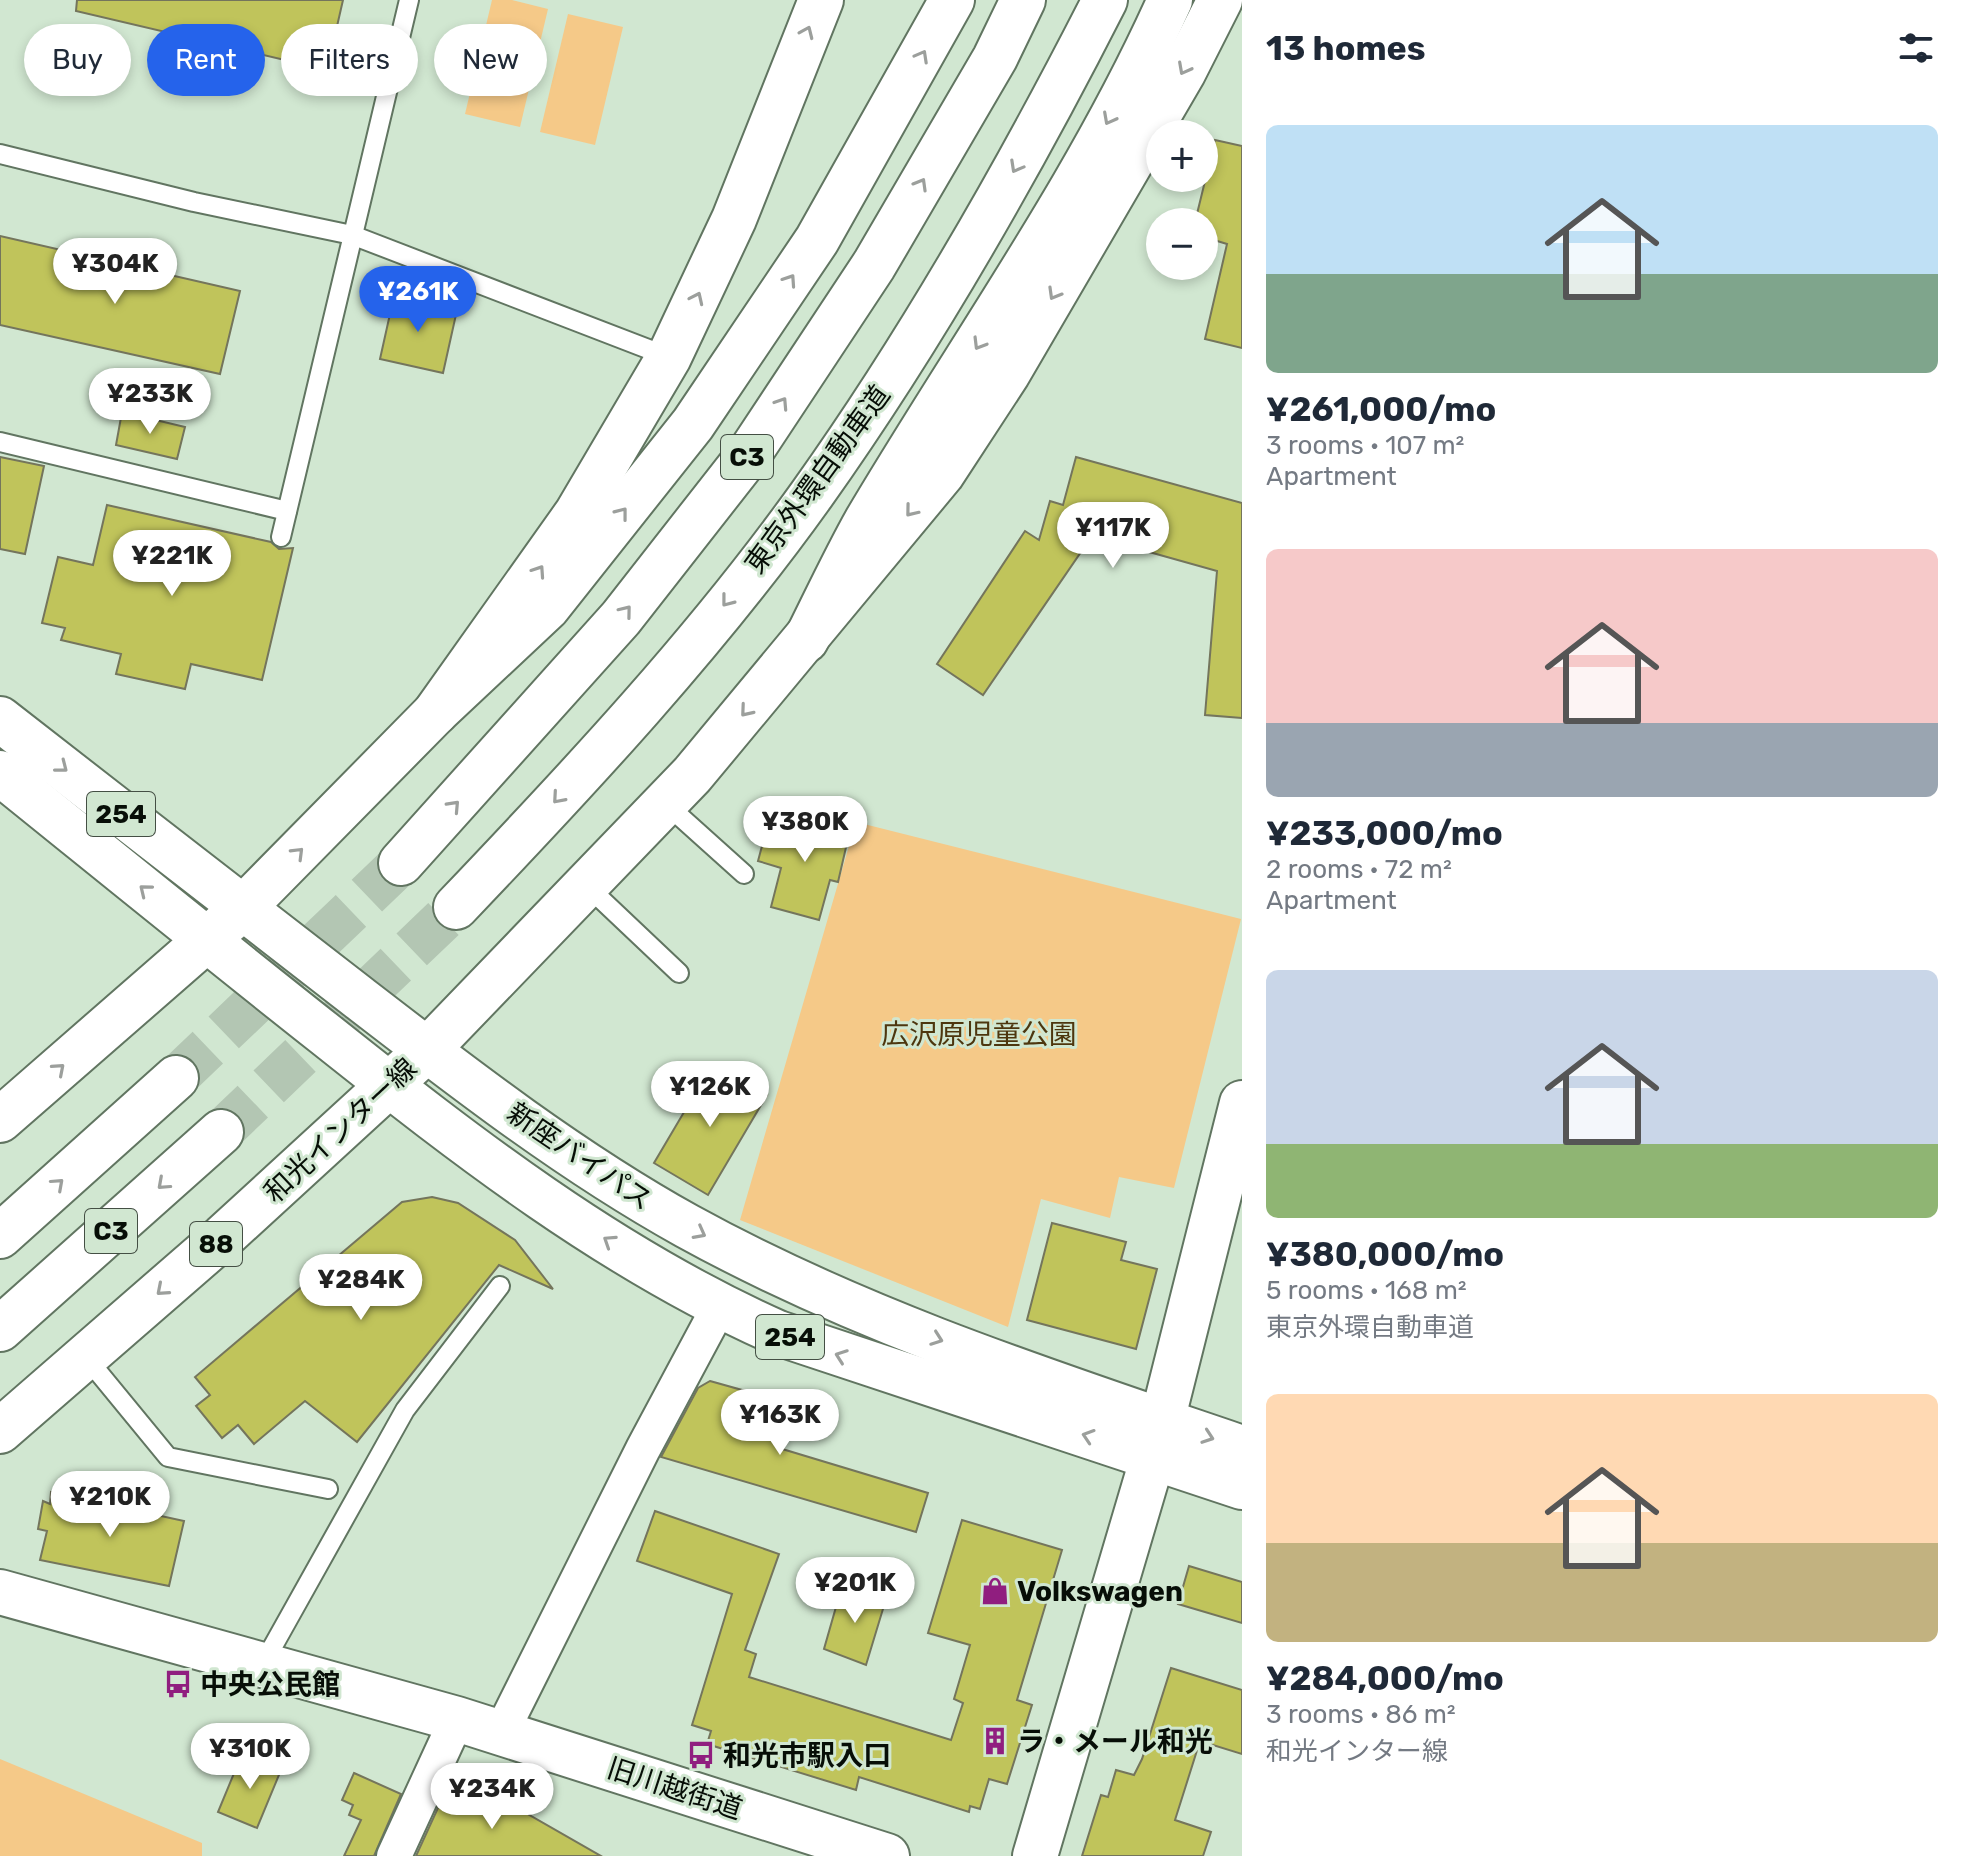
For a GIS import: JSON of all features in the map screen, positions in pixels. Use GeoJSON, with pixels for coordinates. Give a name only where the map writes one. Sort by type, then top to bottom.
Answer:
{"type":"FeatureCollection","features":[{"type":"Feature","properties":{"kind":"main road"},"geometry":{"type":"LineString","coordinates":[[435,713],[569,525],[669,357],[734,219],[821,0]]}},
{"type":"Feature","properties":{"kind":"main road"},"geometry":{"type":"LineString","coordinates":[[0,1120],[243,908],[435,713],[547,608],[693,424],[817,240],[952,0]]}},
{"type":"Feature","properties":{"kind":"main road","name":"C3"},"geometry":{"type":"LineString","coordinates":[[401,863],[621,618],[747,457],[874,265],[995,58],[1023,0]]}},
{"type":"Feature","properties":{"kind":"main road","name":"東京外環自動車道"},"geometry":{"type":"LineString","coordinates":[[456,907],[533,826],[695,642],[811,496],[935,310],[1105,0]]}},
{"type":"Feature","properties":{"kind":"main road"},"geometry":{"type":"LineString","coordinates":[[806,640],[866,522],[970,359],[1080,173],[1170,0]]}},
{"type":"Feature","properties":{"kind":"main road"},"geometry":{"type":"LineString","coordinates":[[806,640],[942,474],[1008,373],[1183,73],[1220,0]]}},
{"type":"Feature","properties":{"kind":"main road","name":"和光インター線"},"geometry":{"type":"LineString","coordinates":[[0,1431],[223,1237],[427,1050],[665,803],[806,640]]}},
{"type":"Feature","properties":{"kind":"main road","name":"新座バイパス"},"geometry":{"type":"LineString","coordinates":[[0,719],[427,1050],[554,1143],[683,1224],[744,1256],[1157,1439],[1242,1487]]}},
{"type":"Feature","properties":{"kind":"main road","name":"新座バイパス"},"geometry":{"type":"LineString","coordinates":[[0,773],[502,1172],[644,1264],[719,1307],[861,1363],[1157,1439],[1242,1448]]}},
{"type":"Feature","properties":{"kind":"main road","name":"C3"},"geometry":{"type":"LineString","coordinates":[[0,1236],[176,1078]]}},
{"type":"Feature","properties":{"kind":"main road"},"geometry":{"type":"LineString","coordinates":[[1035,1856],[1157,1439],[1242,1103]]}},
{"type":"Feature","properties":{"kind":"main road","name":"C3"},"geometry":{"type":"LineString","coordinates":[[0,1329],[221,1132]]}},
{"type":"Feature","properties":{"kind":"main road","name":"旧川越街道"},"geometry":{"type":"LineString","coordinates":[[0,1592],[457,1719],[887,1856]]}},
{"type":"Feature","properties":{"kind":"street"},"geometry":{"type":"LineString","coordinates":[[501,1733],[643,1449],[719,1307]]}},
{"type":"Feature","properties":{"kind":"street"},"geometry":{"type":"LineString","coordinates":[[394,1856],[457,1719]]}},
{"type":"Feature","properties":{"kind":"lane"},"geometry":{"type":"LineString","coordinates":[[281,537],[409,0]]}},
{"type":"Feature","properties":{"kind":"lane"},"geometry":{"type":"LineString","coordinates":[[0,154],[182,199],[352,235],[669,357]]}},
{"type":"Feature","properties":{"kind":"lane"},"geometry":{"type":"LineString","coordinates":[[0,442],[287,511]]}},
{"type":"Feature","properties":{"kind":"lane"},"geometry":{"type":"LineString","coordinates":[[665,803],[744,874]]}},
{"type":"Feature","properties":{"kind":"lane"},"geometry":{"type":"LineString","coordinates":[[586,885],[679,973]]}},
{"type":"Feature","properties":{"kind":"lane"},"geometry":{"type":"LineString","coordinates":[[263,1664],[405,1410],[500,1286]]}},
{"type":"Feature","properties":{"kind":"lane"},"geometry":{"type":"LineString","coordinates":[[85,1356],[168,1457],[328,1489]]}},
{"type":"Feature","properties":{"kind":"green space"},"geometry":{"type":"Polygon","coordinates":[[[492,0],[512,0],[548,9],[544,24],[486,24],[492,0]]]}},
{"type":"Feature","properties":{"kind":"green space"},"geometry":{"type":"Polygon","coordinates":[[[568,14],[623,27],[595,145],[540,132],[568,14]]]}},
{"type":"Feature","properties":{"kind":"green space"},"geometry":{"type":"Polygon","coordinates":[[[469,96],[527,96],[520,127],[465,114],[469,96]]]}},
{"type":"Feature","properties":{"kind":"green space","name":"広沢原児童公園"},"geometry":{"type":"Polygon","coordinates":[[[856,822],[1241,919],[1174,1188],[1119,1177],[1110,1218],[1041,1199],[1008,1327],[740,1220],[856,822]]]}},
{"type":"Feature","properties":{"kind":"green space"},"geometry":{"type":"Polygon","coordinates":[[[0,1759],[202,1843],[202,1856],[0,1856],[0,1759]]]}},
{"type":"Feature","properties":{"kind":"building"},"geometry":{"type":"Polygon","coordinates":[[[77,0],[343,0],[338,24],[281,24],[281,59],[265,55],[265,24],[147,24],[147,28],[76,11],[77,0]]]}},
{"type":"Feature","properties":{"kind":"building"},"geometry":{"type":"Polygon","coordinates":[[[1218,141],[1242,146],[1242,348],[1205,339],[1227,244],[1218,241],[1218,208],[1198,208],[1202,192],[1218,192],[1218,141]]]}},
{"type":"Feature","properties":{"kind":"building"},"geometry":{"type":"Polygon","coordinates":[[[0,236],[240,291],[220,374],[0,325],[0,236]]]}},
{"type":"Feature","properties":{"kind":"building"},"geometry":{"type":"Polygon","coordinates":[[[394,296],[457,310],[443,373],[380,359],[394,296]]]}},
{"type":"Feature","properties":{"kind":"building"},"geometry":{"type":"Polygon","coordinates":[[[122,412],[185,427],[177,459],[116,445],[122,412]]]}},
{"type":"Feature","properties":{"kind":"building"},"geometry":{"type":"Polygon","coordinates":[[[0,457],[44,466],[25,554],[0,549],[0,457]]]}},
{"type":"Feature","properties":{"kind":"building"},"geometry":{"type":"Polygon","coordinates":[[[1076,457],[1242,503],[1242,718],[1205,715],[1217,571],[1092,536],[983,695],[937,664],[1025,531],[1039,540],[1050,501],[1063,505],[1076,457]]]}},
{"type":"Feature","properties":{"kind":"building"},"geometry":{"type":"Polygon","coordinates":[[[107,505],[271,542],[279,549],[293,548],[262,680],[191,664],[185,689],[116,674],[121,654],[61,640],[65,628],[42,623],[58,557],[93,565],[107,505]]]}},
{"type":"Feature","properties":{"kind":"building"},"geometry":{"type":"Polygon","coordinates":[[[788,815],[850,830],[838,882],[830,880],[819,920],[771,907],[781,868],[758,861],[766,831],[783,835],[788,815]]]}},
{"type":"Feature","properties":{"kind":"building"},"geometry":{"type":"Polygon","coordinates":[[[713,1063],[767,1095],[708,1195],[654,1163],[713,1063]]]}},
{"type":"Feature","properties":{"kind":"building"},"geometry":{"type":"Polygon","coordinates":[[[432,1197],[458,1203],[515,1240],[553,1289],[499,1265],[357,1442],[305,1401],[254,1444],[238,1425],[222,1438],[196,1406],[210,1395],[195,1377],[402,1202],[432,1197]]]}},
{"type":"Feature","properties":{"kind":"building"},"geometry":{"type":"Polygon","coordinates":[[[1052,1223],[1126,1242],[1121,1260],[1157,1269],[1136,1349],[1027,1320],[1052,1223]]]}},
{"type":"Feature","properties":{"kind":"building"},"geometry":{"type":"Polygon","coordinates":[[[710,1381],[792,1404],[779,1448],[928,1493],[916,1532],[661,1457],[698,1388],[710,1381]]]}},
{"type":"Feature","properties":{"kind":"building"},"geometry":{"type":"Polygon","coordinates":[[[51,1492],[184,1521],[169,1586],[40,1560],[47,1531],[38,1529],[43,1501],[50,1504],[51,1492]]]}},
{"type":"Feature","properties":{"kind":"building"},"geometry":{"type":"Polygon","coordinates":[[[655,1511],[779,1554],[745,1650],[756,1654],[749,1677],[951,1740],[963,1703],[954,1699],[970,1645],[928,1633],[962,1520],[1062,1550],[1017,1700],[1032,1705],[1007,1784],[989,1779],[980,1809],[970,1806],[969,1812],[859,1777],[856,1790],[707,1744],[711,1731],[692,1725],[732,1594],[637,1561],[655,1511]]]}},
{"type":"Feature","properties":{"kind":"building"},"geometry":{"type":"Polygon","coordinates":[[[1189,1566],[1242,1582],[1242,1623],[1178,1604],[1189,1566]]]}},
{"type":"Feature","properties":{"kind":"building"},"geometry":{"type":"Polygon","coordinates":[[[842,1586],[886,1599],[866,1665],[824,1649],[842,1586]]]}},
{"type":"Feature","properties":{"kind":"building"},"geometry":{"type":"Polygon","coordinates":[[[1171,1668],[1242,1690],[1242,1754],[1200,1741],[1175,1820],[1211,1832],[1203,1856],[1082,1856],[1101,1795],[1108,1797],[1116,1770],[1134,1775],[1142,1759],[1171,1668]]]}},
{"type":"Feature","properties":{"kind":"building"},"geometry":{"type":"Polygon","coordinates":[[[242,1754],[281,1770],[257,1828],[218,1812],[242,1754]]]}},
{"type":"Feature","properties":{"kind":"building"},"geometry":{"type":"Polygon","coordinates":[[[354,1773],[401,1794],[374,1856],[344,1856],[361,1820],[349,1815],[353,1805],[342,1800],[354,1773]]]}},
{"type":"Feature","properties":{"kind":"building"},"geometry":{"type":"Polygon","coordinates":[[[448,1786],[510,1804],[601,1856],[416,1856],[448,1786]]]}},
{"type":"Feature","properties":{"kind":"tunnel"},"geometry":{"type":"LineString","coordinates":[[176,1078],[401,863]]}},
{"type":"Feature","properties":{"kind":"tunnel"},"geometry":{"type":"LineString","coordinates":[[221,1132],[456,907]]}},
{"type":"Feature","properties":{"kind":"place","name":"Volkswagen"},"geometry":{"type":"Point","coordinates":[995,1591]}},
{"type":"Feature","properties":{"kind":"place","name":"中央公民館"},"geometry":{"type":"Point","coordinates":[178,1684]}},
{"type":"Feature","properties":{"kind":"place","name":"ラ・メール和光"},"geometry":{"type":"Point","coordinates":[995,1741]}},
{"type":"Feature","properties":{"kind":"place","name":"和光市駅入口"},"geometry":{"type":"Point","coordinates":[701,1755]}}]}
